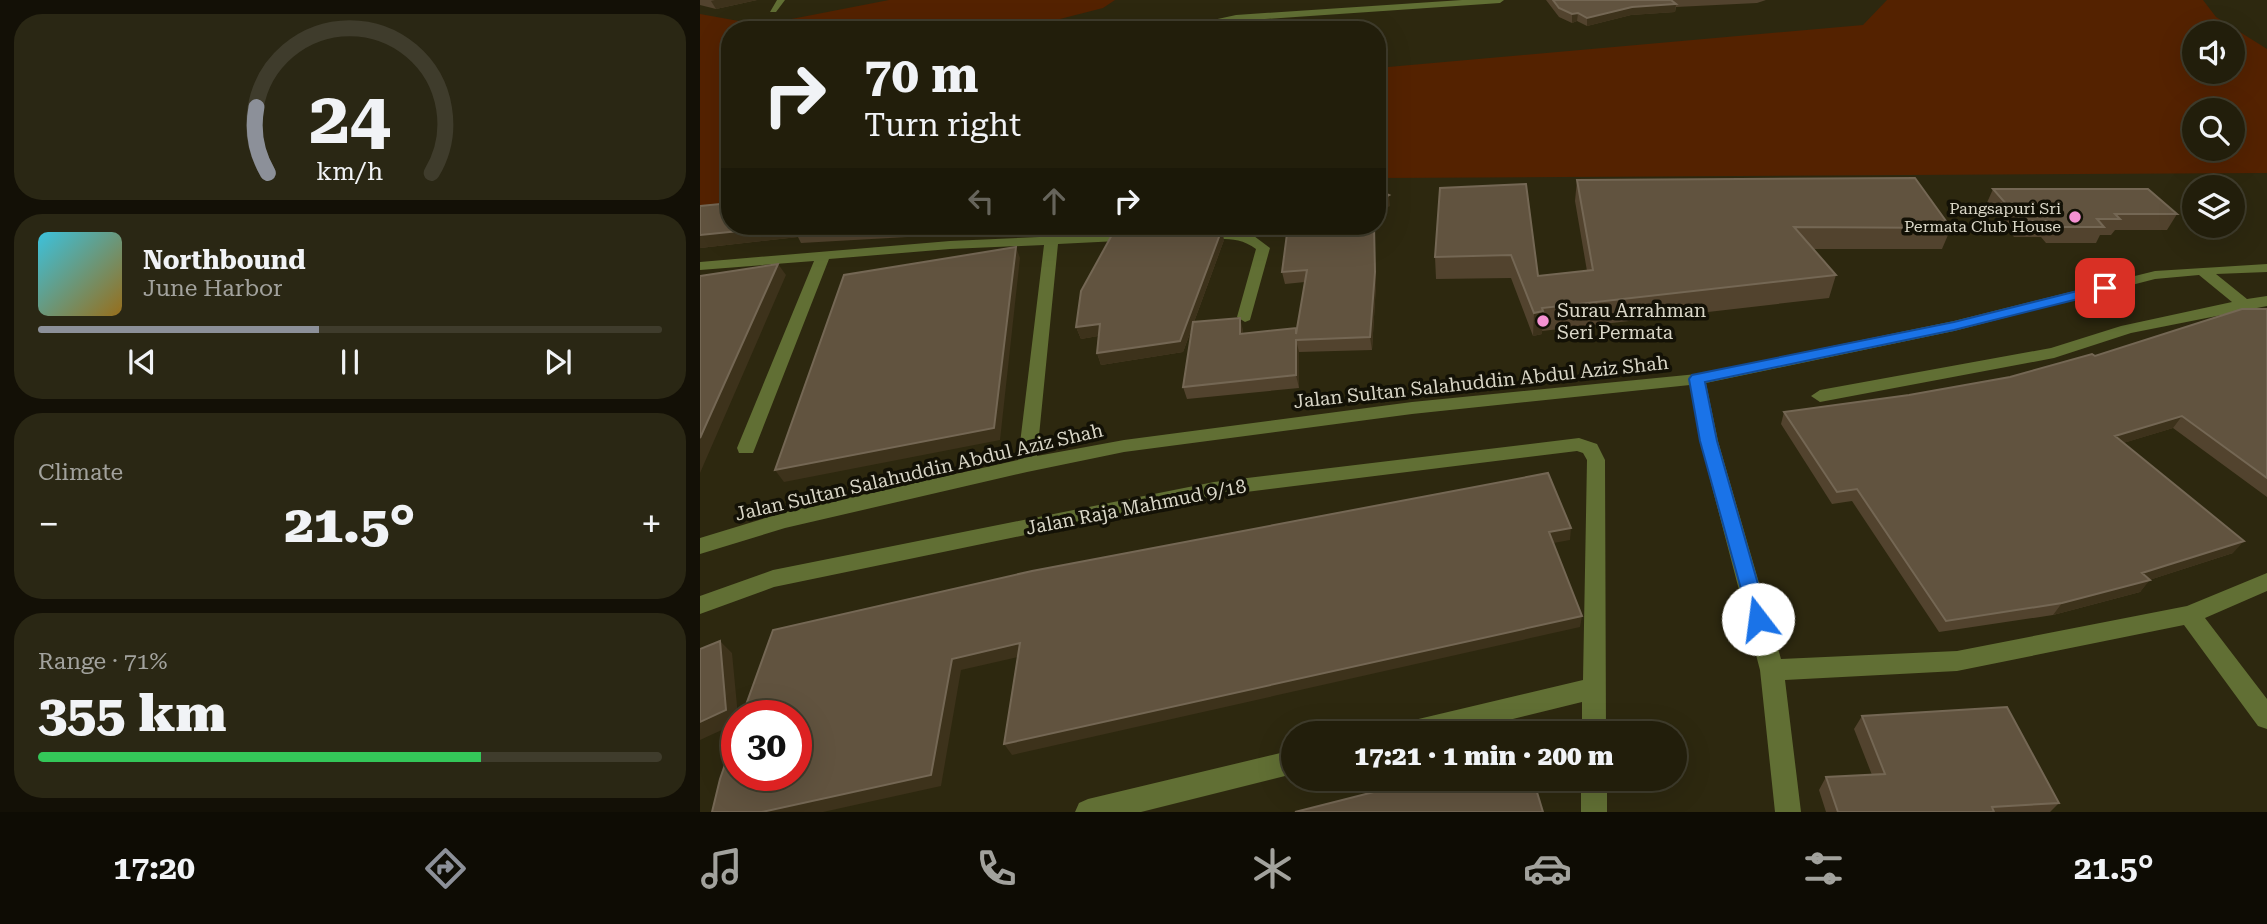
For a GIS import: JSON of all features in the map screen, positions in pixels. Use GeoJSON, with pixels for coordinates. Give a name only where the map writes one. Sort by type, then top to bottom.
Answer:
{"type":"FeatureCollection","features":[{"type":"Feature","properties":{"kind":"street"},"geometry":{"type":"LineString","coordinates":[[773,10],[781,0]]}},
{"type":"Feature","properties":{"kind":"street"},"geometry":{"type":"LineString","coordinates":[[1220,21],[1500,0]]}},
{"type":"Feature","properties":{"kind":"street"},"geometry":{"type":"LineString","coordinates":[[1240,235],[1252,237],[1263,248],[1245,317]]}},
{"type":"Feature","properties":{"kind":"street"},"geometry":{"type":"LineString","coordinates":[[700,266],[950,245],[1147,236]]}},
{"type":"Feature","properties":{"kind":"street"},"geometry":{"type":"LineString","coordinates":[[1027,465],[1052,240]]}},
{"type":"Feature","properties":{"kind":"street"},"geometry":{"type":"LineString","coordinates":[[746,448],[823,256]]}},
{"type":"Feature","properties":{"kind":"street","name":"Jalan Sultan Salahuddin Abdul Aziz Shah"},"geometry":{"type":"LineString","coordinates":[[700,546],[785,520],[1027,465],[1124,446],[1398,410],[1697,379],[1954,326],[2155,275],[2267,268]]}},
{"type":"Feature","properties":{"kind":"street"},"geometry":{"type":"LineString","coordinates":[[2202,270],[2244,304]]}},
{"type":"Feature","properties":{"kind":"street"},"geometry":{"type":"LineString","coordinates":[[1820,396],[2054,353],[2127,329],[2244,304],[2267,302]]}},
{"type":"Feature","properties":{"kind":"street"},"geometry":{"type":"LineString","coordinates":[[1697,379],[1709,441],[1772,670],[1788,812]]}},
{"type":"Feature","properties":{"kind":"street","name":"Jalan Raja Mahmud 9/18"},"geometry":{"type":"LineString","coordinates":[[700,605],[773,579],[1214,489],[1579,444],[1591,449],[1596,460],[1595,688]]}},
{"type":"Feature","properties":{"kind":"street"},"geometry":{"type":"LineString","coordinates":[[1772,670],[1957,661],[2189,615],[2267,582]]}},
{"type":"Feature","properties":{"kind":"street"},"geometry":{"type":"LineString","coordinates":[[2189,615],[2267,718]]}},
{"type":"Feature","properties":{"kind":"street"},"geometry":{"type":"LineString","coordinates":[[1459,721],[1595,688],[1594,721]]}},
{"type":"Feature","properties":{"kind":"street"},"geometry":{"type":"LineString","coordinates":[[1088,812],[1281,765]]}},
{"type":"Feature","properties":{"kind":"street"},"geometry":{"type":"LineString","coordinates":[[1594,791],[1594,812]]}},
{"type":"Feature","properties":{"kind":"shaded area"},"geometry":{"type":"Polygon","coordinates":[[[889,0],[1115,0],[1103,8],[1052,21],[781,21],[889,0]]]}},
{"type":"Feature","properties":{"kind":"shaded area"},"geometry":{"type":"Polygon","coordinates":[[[1887,0],[2203,0],[2222,21],[2182,21],[2182,84],[2245,84],[2245,35],[2267,49],[2267,173],[1386,178],[1386,67],[1863,25],[1887,0]]]}},
{"type":"Feature","properties":{"kind":"shaded area"},"geometry":{"type":"Polygon","coordinates":[[[700,14],[739,21],[721,21],[721,213],[700,215],[700,14]]]}},
{"type":"Feature","properties":{"kind":"building"},"geometry":{"type":"Polygon","coordinates":[[[1553,0],[1671,0],[1676,4],[1632,7],[1587,18],[1559,8],[1553,0]]]}},
{"type":"Feature","properties":{"kind":"building"},"geometry":{"type":"Polygon","coordinates":[[[1915,178],[1951,228],[1794,227],[1836,275],[1542,308],[1543,311],[1534,313],[1511,255],[1435,257],[1440,188],[1526,184],[1538,276],[1593,270],[1577,180],[1915,178]]]}},
{"type":"Feature","properties":{"kind":"building"},"geometry":{"type":"Polygon","coordinates":[[[1993,189],[2148,189],[2177,214],[2115,214],[2120,219],[2097,219],[2104,227],[2054,227],[2049,221],[2021,221],[1993,189]]]}},
{"type":"Feature","properties":{"kind":"building"},"geometry":{"type":"Polygon","coordinates":[[[721,204],[721,233],[700,235],[700,206],[721,204]]]}},
{"type":"Feature","properties":{"kind":"building"},"geometry":{"type":"Polygon","coordinates":[[[1112,235],[1220,235],[1180,341],[1097,353],[1100,324],[1076,327],[1081,291],[1112,235]]]}},
{"type":"Feature","properties":{"kind":"building"},"geometry":{"type":"Polygon","coordinates":[[[1287,235],[1374,235],[1375,272],[1370,337],[1296,340],[1296,375],[1183,387],[1193,322],[1240,318],[1240,334],[1296,328],[1296,334],[1307,270],[1282,272],[1287,235]]]}},
{"type":"Feature","properties":{"kind":"building"},"geometry":{"type":"Polygon","coordinates":[[[1016,247],[994,428],[775,470],[844,275],[1016,247]]]}},
{"type":"Feature","properties":{"kind":"building"},"geometry":{"type":"Polygon","coordinates":[[[778,264],[700,438],[700,276],[778,264]]]}},
{"type":"Feature","properties":{"kind":"building"},"geometry":{"type":"Polygon","coordinates":[[[2242,309],[2267,309],[2267,478],[2182,416],[2115,436],[2244,541],[2142,573],[2150,580],[2062,603],[1946,621],[1857,489],[1837,492],[1784,412],[1909,395],[2010,377],[2092,354],[2095,356],[2242,309]]]}},
{"type":"Feature","properties":{"kind":"building"},"geometry":{"type":"Polygon","coordinates":[[[1548,473],[1571,528],[1549,532],[1582,616],[1004,744],[1020,643],[952,659],[931,775],[762,812],[712,812],[721,776],[721,791],[812,791],[812,700],[748,700],[773,630],[1032,571],[1548,473]]]}},
{"type":"Feature","properties":{"kind":"building"},"geometry":{"type":"Polygon","coordinates":[[[720,641],[725,700],[721,700],[721,712],[700,722],[700,649],[720,641]]]}},
{"type":"Feature","properties":{"kind":"building"},"geometry":{"type":"Polygon","coordinates":[[[2007,707],[2059,803],[1992,807],[1994,812],[1838,812],[1826,777],[1885,774],[1862,716],[2007,707]]]}},
{"type":"Feature","properties":{"kind":"building"},"geometry":{"type":"Polygon","coordinates":[[[1378,791],[1537,791],[1543,812],[1295,812],[1378,791]]]}},
{"type":"Feature","properties":{"kind":"place","name":"Pangsapuri Sri Permata Club House"},"geometry":{"type":"Point","coordinates":[2075,217]}},
{"type":"Feature","properties":{"kind":"place","name":"Surau Arrahman Seri Permata"},"geometry":{"type":"Point","coordinates":[1543,321]}},
{"type":"Feature","properties":{"kind":"route"},"geometry":{"type":"LineString","coordinates":[[1758,619],[1709,441],[1697,379],[1954,326],[2105,288]]}}]}
